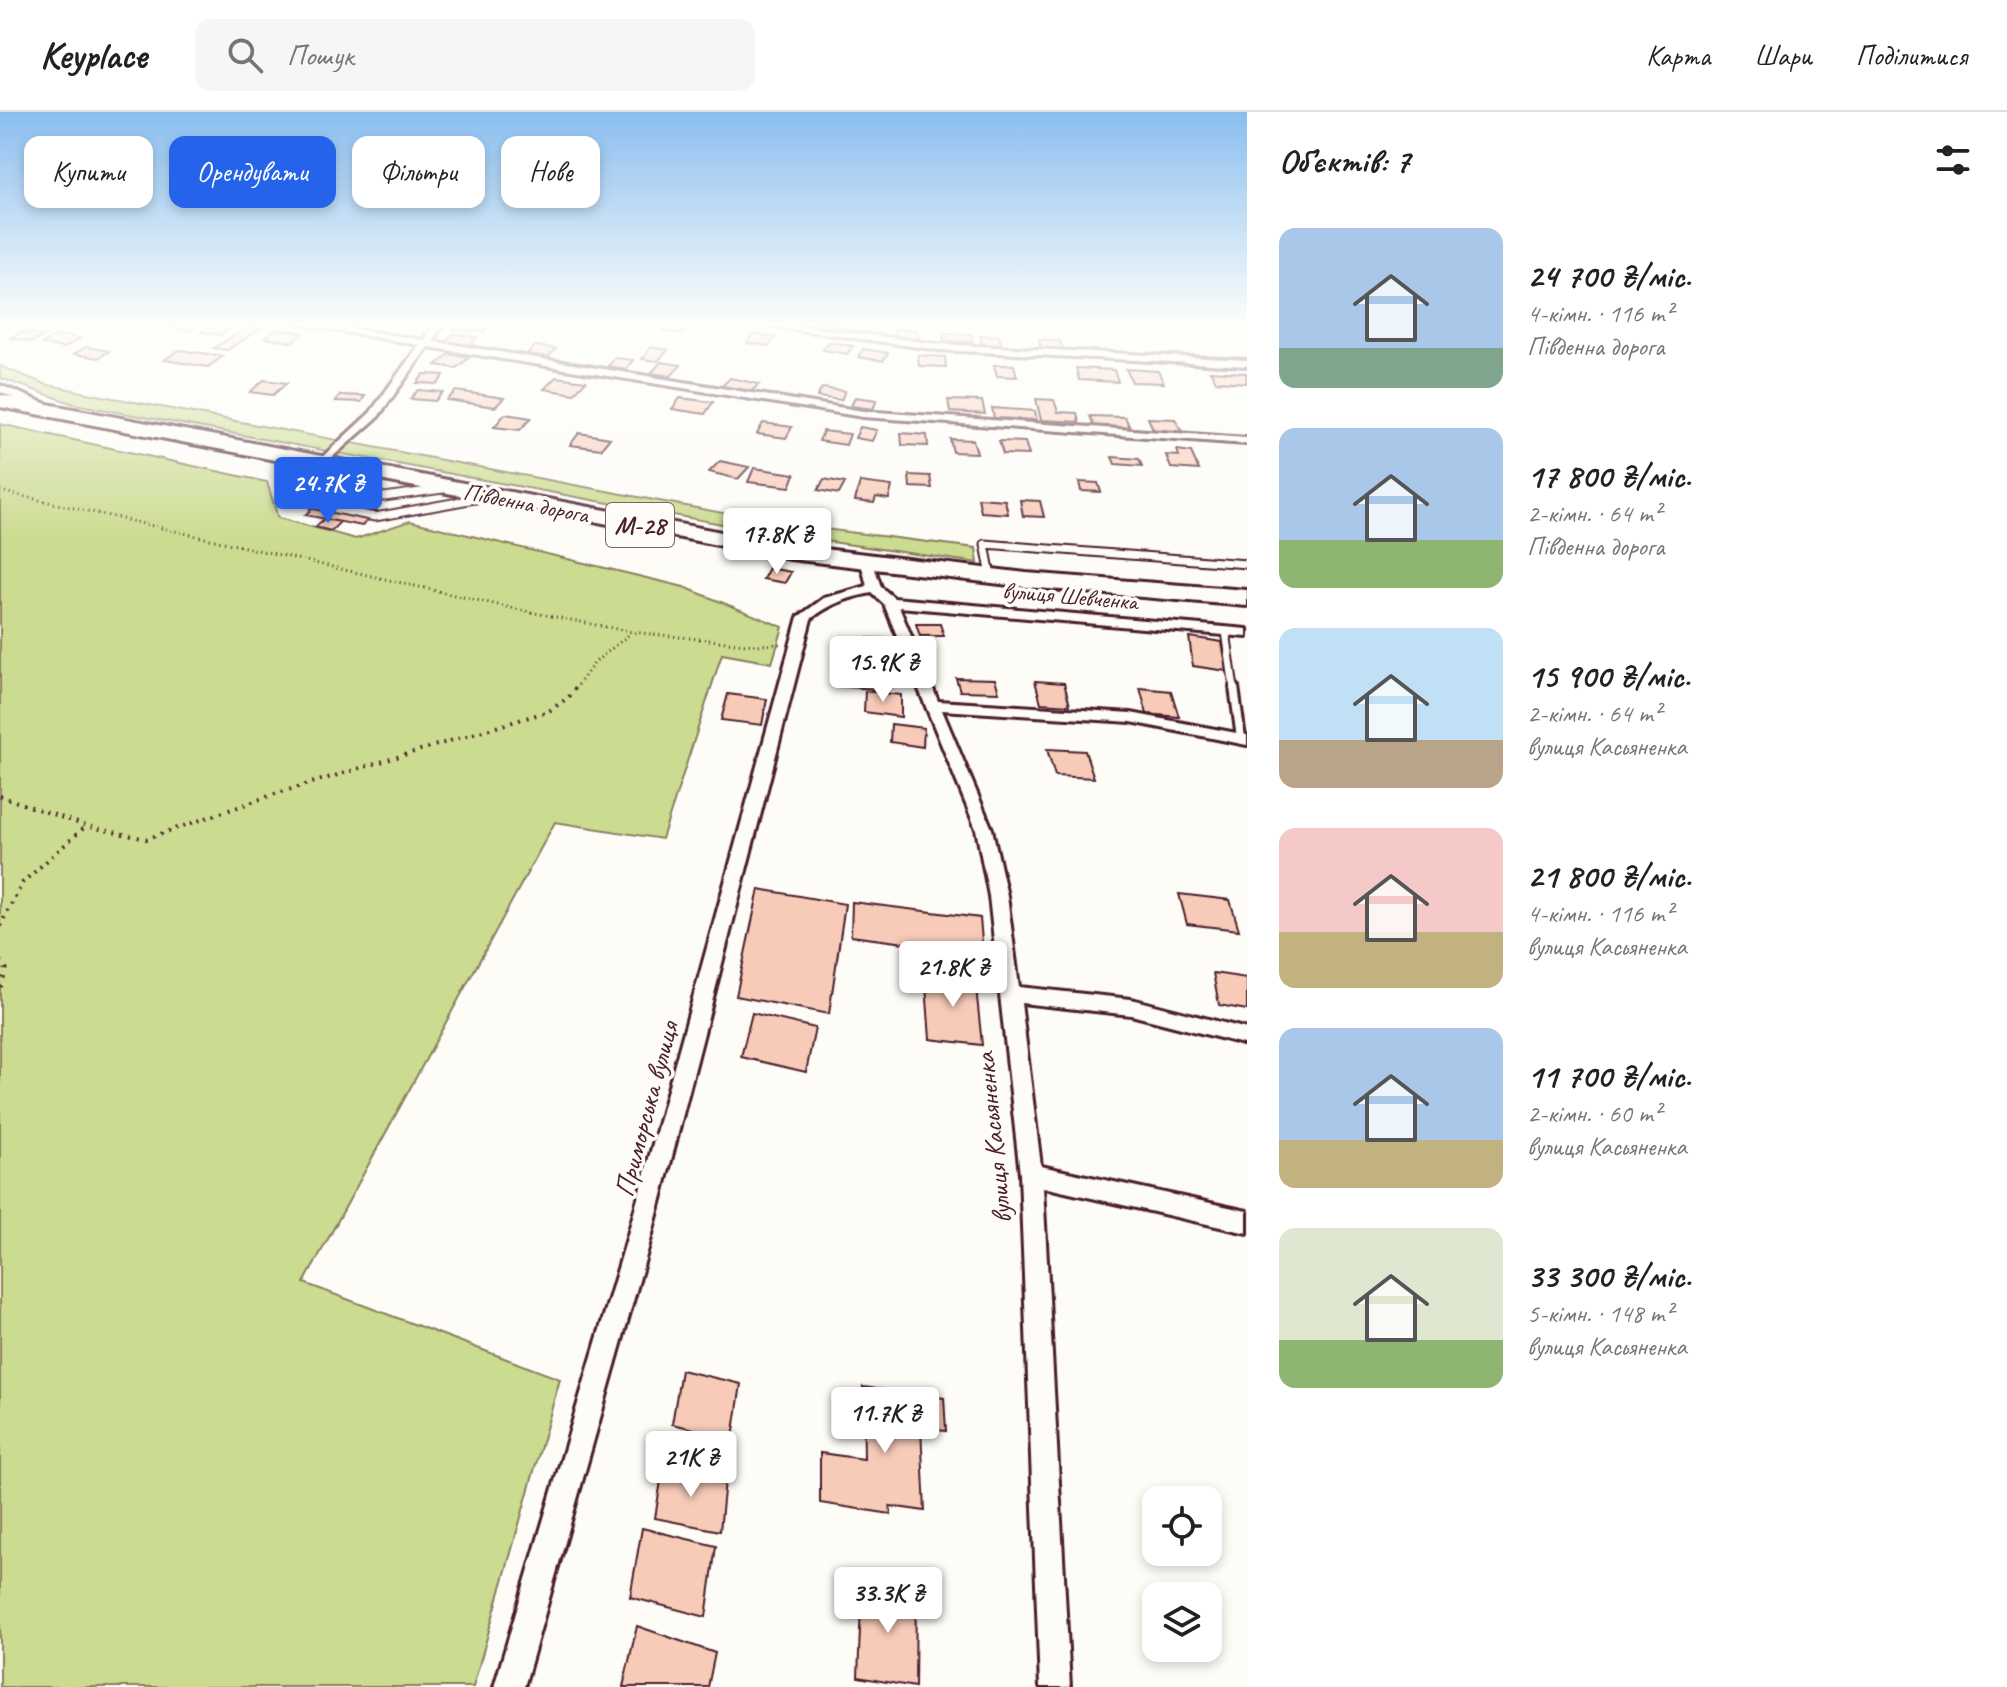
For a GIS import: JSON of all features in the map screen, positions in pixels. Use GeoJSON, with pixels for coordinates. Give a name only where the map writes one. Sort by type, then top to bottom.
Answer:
{"type":"FeatureCollection","features":[{"type":"Feature","properties":{"kind":"highway","name":"Південна дорога"},"geometry":{"type":"LineString","coordinates":[[0,401],[776,549],[867,563],[991,576],[1247,598]]}},
{"type":"Feature","properties":{"kind":"street"},"geometry":{"type":"LineString","coordinates":[[20,396],[57,412]]}},
{"type":"Feature","properties":{"kind":"street"},"geometry":{"type":"LineString","coordinates":[[322,463],[374,415],[387,396]]}},
{"type":"Feature","properties":{"kind":"street"},"geometry":{"type":"LineString","coordinates":[[755,396],[863,414],[1247,441]]}},
{"type":"Feature","properties":{"kind":"street","name":"вулиця Касьяненка"},"geometry":{"type":"LineString","coordinates":[[867,563],[934,705],[984,829],[998,896],[1031,1174],[1055,1687]]}},
{"type":"Feature","properties":{"kind":"street","name":"Приморська вулиця"},"geometry":{"type":"LineString","coordinates":[[509,1687],[660,1163],[805,617],[813,609],[853,591],[882,596]]}},
{"type":"Feature","properties":{"kind":"street","name":"вулиця Шевченка"},"geometry":{"type":"LineString","coordinates":[[882,596],[1247,633]]}},
{"type":"Feature","properties":{"kind":"street"},"geometry":{"type":"LineString","coordinates":[[934,705],[1124,718],[1193,727],[1244,739]]}},
{"type":"Feature","properties":{"kind":"street"},"geometry":{"type":"LineString","coordinates":[[1008,994],[1131,1007],[1247,1037]]}},
{"type":"Feature","properties":{"kind":"street"},"geometry":{"type":"LineString","coordinates":[[1031,1174],[1247,1222]]}},
{"type":"Feature","properties":{"kind":"lane"},"geometry":{"type":"LineString","coordinates":[[283,456],[312,504],[375,517],[491,496]]}},
{"type":"Feature","properties":{"kind":"lane"},"geometry":{"type":"LineString","coordinates":[[991,576],[985,544],[1247,564]]}},
{"type":"Feature","properties":{"kind":"lane"},"geometry":{"type":"LineString","coordinates":[[1226,631],[1244,739]]}},
{"type":"Feature","properties":{"kind":"path"},"geometry":{"type":"LineString","coordinates":[[0,491],[520,610],[632,632],[756,645],[797,644]]}},
{"type":"Feature","properties":{"kind":"path"},"geometry":{"type":"LineString","coordinates":[[0,796],[86,826],[146,839],[275,794],[549,711],[569,697],[595,662],[632,632]]}},
{"type":"Feature","properties":{"kind":"path"},"geometry":{"type":"LineString","coordinates":[[0,926],[23,882],[86,826]]}},
{"type":"Feature","properties":{"kind":"path"},"geometry":{"type":"LineString","coordinates":[[0,961],[6,969],[0,988]]}},
{"type":"Feature","properties":{"kind":"green space"},"geometry":{"type":"Polygon","coordinates":[[[53,396],[105,396],[776,523],[976,548],[978,563],[776,534],[74,404],[53,396]]]}},
{"type":"Feature","properties":{"kind":"green space"},"geometry":{"type":"Polygon","coordinates":[[[0,424],[267,482],[278,518],[356,539],[410,521],[684,587],[783,627],[772,663],[722,654],[662,839],[555,822],[304,1283],[560,1379],[473,1687],[0,1687],[0,424]]]}},
{"type":"Feature","properties":{"kind":"building"},"geometry":{"type":"Polygon","coordinates":[[[339,396],[365,396],[361,402],[336,401],[339,396]]]}},
{"type":"Feature","properties":{"kind":"building"},"geometry":{"type":"Polygon","coordinates":[[[412,396],[439,396],[435,401],[410,399],[412,396]]]}},
{"type":"Feature","properties":{"kind":"building"},"geometry":{"type":"Polygon","coordinates":[[[450,396],[504,398],[495,407],[447,400],[450,396]]]}},
{"type":"Feature","properties":{"kind":"building"},"geometry":{"type":"Polygon","coordinates":[[[817,396],[843,396],[841,400],[817,396]]]}},
{"type":"Feature","properties":{"kind":"building"},"geometry":{"type":"Polygon","coordinates":[[[855,397],[877,400],[873,409],[851,406],[855,397]]]}},
{"type":"Feature","properties":{"kind":"building"},"geometry":{"type":"Polygon","coordinates":[[[680,398],[713,402],[705,414],[672,409],[680,398]]]}},
{"type":"Feature","properties":{"kind":"building"},"geometry":{"type":"Polygon","coordinates":[[[1036,399],[1054,400],[1058,412],[1077,413],[1079,422],[1041,420],[1036,399]]]}},
{"type":"Feature","properties":{"kind":"building"},"geometry":{"type":"Polygon","coordinates":[[[948,400],[982,401],[985,414],[950,412],[948,400]]]}},
{"type":"Feature","properties":{"kind":"building"},"geometry":{"type":"Polygon","coordinates":[[[992,408],[1035,411],[1037,420],[994,418],[992,408]]]}},
{"type":"Feature","properties":{"kind":"building"},"geometry":{"type":"Polygon","coordinates":[[[505,414],[531,418],[520,430],[494,427],[505,414]]]}},
{"type":"Feature","properties":{"kind":"building"},"geometry":{"type":"Polygon","coordinates":[[[1090,416],[1125,417],[1130,428],[1094,426],[1090,416]]]}},
{"type":"Feature","properties":{"kind":"building"},"geometry":{"type":"Polygon","coordinates":[[[1148,418],[1175,419],[1182,432],[1154,431],[1148,418]]]}},
{"type":"Feature","properties":{"kind":"building"},"geometry":{"type":"Polygon","coordinates":[[[763,423],[792,427],[786,438],[757,434],[763,423]]]}},
{"type":"Feature","properties":{"kind":"building"},"geometry":{"type":"Polygon","coordinates":[[[860,427],[877,430],[872,441],[855,438],[860,427]]]}},
{"type":"Feature","properties":{"kind":"building"},"geometry":{"type":"Polygon","coordinates":[[[823,431],[850,434],[846,445],[819,441],[823,431]]]}},
{"type":"Feature","properties":{"kind":"building"},"geometry":{"type":"Polygon","coordinates":[[[579,433],[610,438],[601,449],[570,445],[579,433]]]}},
{"type":"Feature","properties":{"kind":"building"},"geometry":{"type":"Polygon","coordinates":[[[901,433],[927,435],[928,446],[902,445],[901,433]]]}},
{"type":"Feature","properties":{"kind":"building"},"geometry":{"type":"Polygon","coordinates":[[[950,439],[973,440],[977,453],[953,452],[950,439]]]}},
{"type":"Feature","properties":{"kind":"building"},"geometry":{"type":"Polygon","coordinates":[[[999,441],[1025,442],[1029,455],[1003,454],[999,441]]]}},
{"type":"Feature","properties":{"kind":"building"},"geometry":{"type":"Polygon","coordinates":[[[1177,450],[1191,452],[1199,470],[1171,468],[1166,455],[1179,456],[1177,450]]]}},
{"type":"Feature","properties":{"kind":"building"},"geometry":{"type":"Polygon","coordinates":[[[1112,457],[1139,459],[1142,466],[1115,464],[1112,457]]]}},
{"type":"Feature","properties":{"kind":"building"},"geometry":{"type":"Polygon","coordinates":[[[720,461],[749,467],[738,479],[709,472],[720,461]]]}},
{"type":"Feature","properties":{"kind":"building"},"geometry":{"type":"Polygon","coordinates":[[[754,468],[795,474],[790,487],[748,482],[754,468]]]}},
{"type":"Feature","properties":{"kind":"building"},"geometry":{"type":"Polygon","coordinates":[[[909,475],[930,476],[932,488],[910,487],[909,475]]]}},
{"type":"Feature","properties":{"kind":"building"},"geometry":{"type":"Polygon","coordinates":[[[824,479],[845,483],[839,494],[818,490],[824,479]]]}},
{"type":"Feature","properties":{"kind":"building"},"geometry":{"type":"Polygon","coordinates":[[[860,482],[892,486],[889,499],[876,497],[874,503],[855,501],[860,482]]]}},
{"type":"Feature","properties":{"kind":"building"},"geometry":{"type":"Polygon","coordinates":[[[1079,482],[1098,483],[1101,492],[1081,491],[1079,482]]]}},
{"type":"Feature","properties":{"kind":"building"},"geometry":{"type":"Polygon","coordinates":[[[978,498],[1005,500],[1008,514],[981,512],[978,498]]]}},
{"type":"Feature","properties":{"kind":"building"},"geometry":{"type":"Polygon","coordinates":[[[322,500],[377,511],[362,526],[305,515],[322,500]]]}},
{"type":"Feature","properties":{"kind":"building"},"geometry":{"type":"Polygon","coordinates":[[[1020,500],[1040,501],[1044,517],[1023,516],[1020,500]]]}},
{"type":"Feature","properties":{"kind":"building"},"geometry":{"type":"Polygon","coordinates":[[[324,519],[340,522],[331,531],[315,527],[324,519]]]}},
{"type":"Feature","properties":{"kind":"building"},"geometry":{"type":"Polygon","coordinates":[[[769,568],[791,572],[785,583],[763,579],[769,568]]]}},
{"type":"Feature","properties":{"kind":"building"},"geometry":{"type":"Polygon","coordinates":[[[916,624],[940,624],[944,636],[920,636],[916,624]]]}},
{"type":"Feature","properties":{"kind":"building"},"geometry":{"type":"Polygon","coordinates":[[[1189,637],[1222,642],[1227,671],[1193,666],[1189,637]]]}},
{"type":"Feature","properties":{"kind":"building"},"geometry":{"type":"Polygon","coordinates":[[[864,638],[896,639],[900,658],[868,657],[864,638]]]}},
{"type":"Feature","properties":{"kind":"building"},"geometry":{"type":"Polygon","coordinates":[[[838,666],[874,669],[874,689],[837,686],[838,666]]]}},
{"type":"Feature","properties":{"kind":"building"},"geometry":{"type":"Polygon","coordinates":[[[956,678],[995,679],[999,692],[960,691],[956,678]]]}},
{"type":"Feature","properties":{"kind":"building"},"geometry":{"type":"Polygon","coordinates":[[[1035,681],[1064,683],[1070,705],[1041,703],[1035,681]]]}},
{"type":"Feature","properties":{"kind":"building"},"geometry":{"type":"Polygon","coordinates":[[[1140,688],[1171,691],[1179,717],[1147,714],[1140,688]]]}},
{"type":"Feature","properties":{"kind":"building"},"geometry":{"type":"Polygon","coordinates":[[[865,691],[901,695],[901,717],[864,712],[865,691]]]}},
{"type":"Feature","properties":{"kind":"building"},"geometry":{"type":"Polygon","coordinates":[[[728,694],[767,699],[762,725],[721,720],[728,694]]]}},
{"type":"Feature","properties":{"kind":"building"},"geometry":{"type":"Polygon","coordinates":[[[891,724],[924,728],[923,747],[890,742],[891,724]]]}},
{"type":"Feature","properties":{"kind":"building"},"geometry":{"type":"Polygon","coordinates":[[[1047,749],[1085,751],[1094,778],[1055,776],[1047,749]]]}},
{"type":"Feature","properties":{"kind":"building"},"geometry":{"type":"Polygon","coordinates":[[[759,889],[845,904],[829,1014],[736,996],[759,889]]]}},
{"type":"Feature","properties":{"kind":"building"},"geometry":{"type":"Polygon","coordinates":[[[1179,894],[1230,900],[1239,930],[1187,924],[1179,894]]]}},
{"type":"Feature","properties":{"kind":"building"},"geometry":{"type":"Polygon","coordinates":[[[852,902],[980,918],[983,953],[851,936],[852,902]]]}},
{"type":"Feature","properties":{"kind":"building"},"geometry":{"type":"Polygon","coordinates":[[[925,972],[975,978],[982,1045],[930,1039],[925,972]]]}},
{"type":"Feature","properties":{"kind":"building"},"geometry":{"type":"Polygon","coordinates":[[[1213,973],[1247,978],[1247,1010],[1219,1005],[1213,973]]]}},
{"type":"Feature","properties":{"kind":"building"},"geometry":{"type":"Polygon","coordinates":[[[752,1013],[815,1028],[806,1072],[741,1057],[752,1013]]]}},
{"type":"Feature","properties":{"kind":"building"},"geometry":{"type":"Polygon","coordinates":[[[681,1370],[741,1384],[733,1438],[672,1424],[681,1370]]]}},
{"type":"Feature","properties":{"kind":"building"},"geometry":{"type":"Polygon","coordinates":[[[863,1387],[944,1398],[946,1431],[921,1428],[925,1511],[890,1506],[891,1514],[820,1503],[820,1453],[864,1459],[863,1387]]]}},
{"type":"Feature","properties":{"kind":"building"},"geometry":{"type":"Polygon","coordinates":[[[663,1468],[725,1480],[720,1531],[655,1518],[663,1468]]]}},
{"type":"Feature","properties":{"kind":"building"},"geometry":{"type":"Polygon","coordinates":[[[642,1528],[716,1546],[706,1617],[630,1597],[642,1528]]]}},
{"type":"Feature","properties":{"kind":"building"},"geometry":{"type":"Polygon","coordinates":[[[862,1581],[916,1593],[915,1687],[858,1677],[862,1581]]]}},
{"type":"Feature","properties":{"kind":"building"},"geometry":{"type":"Polygon","coordinates":[[[637,1626],[715,1653],[708,1687],[623,1687],[637,1626]]]}}]}
